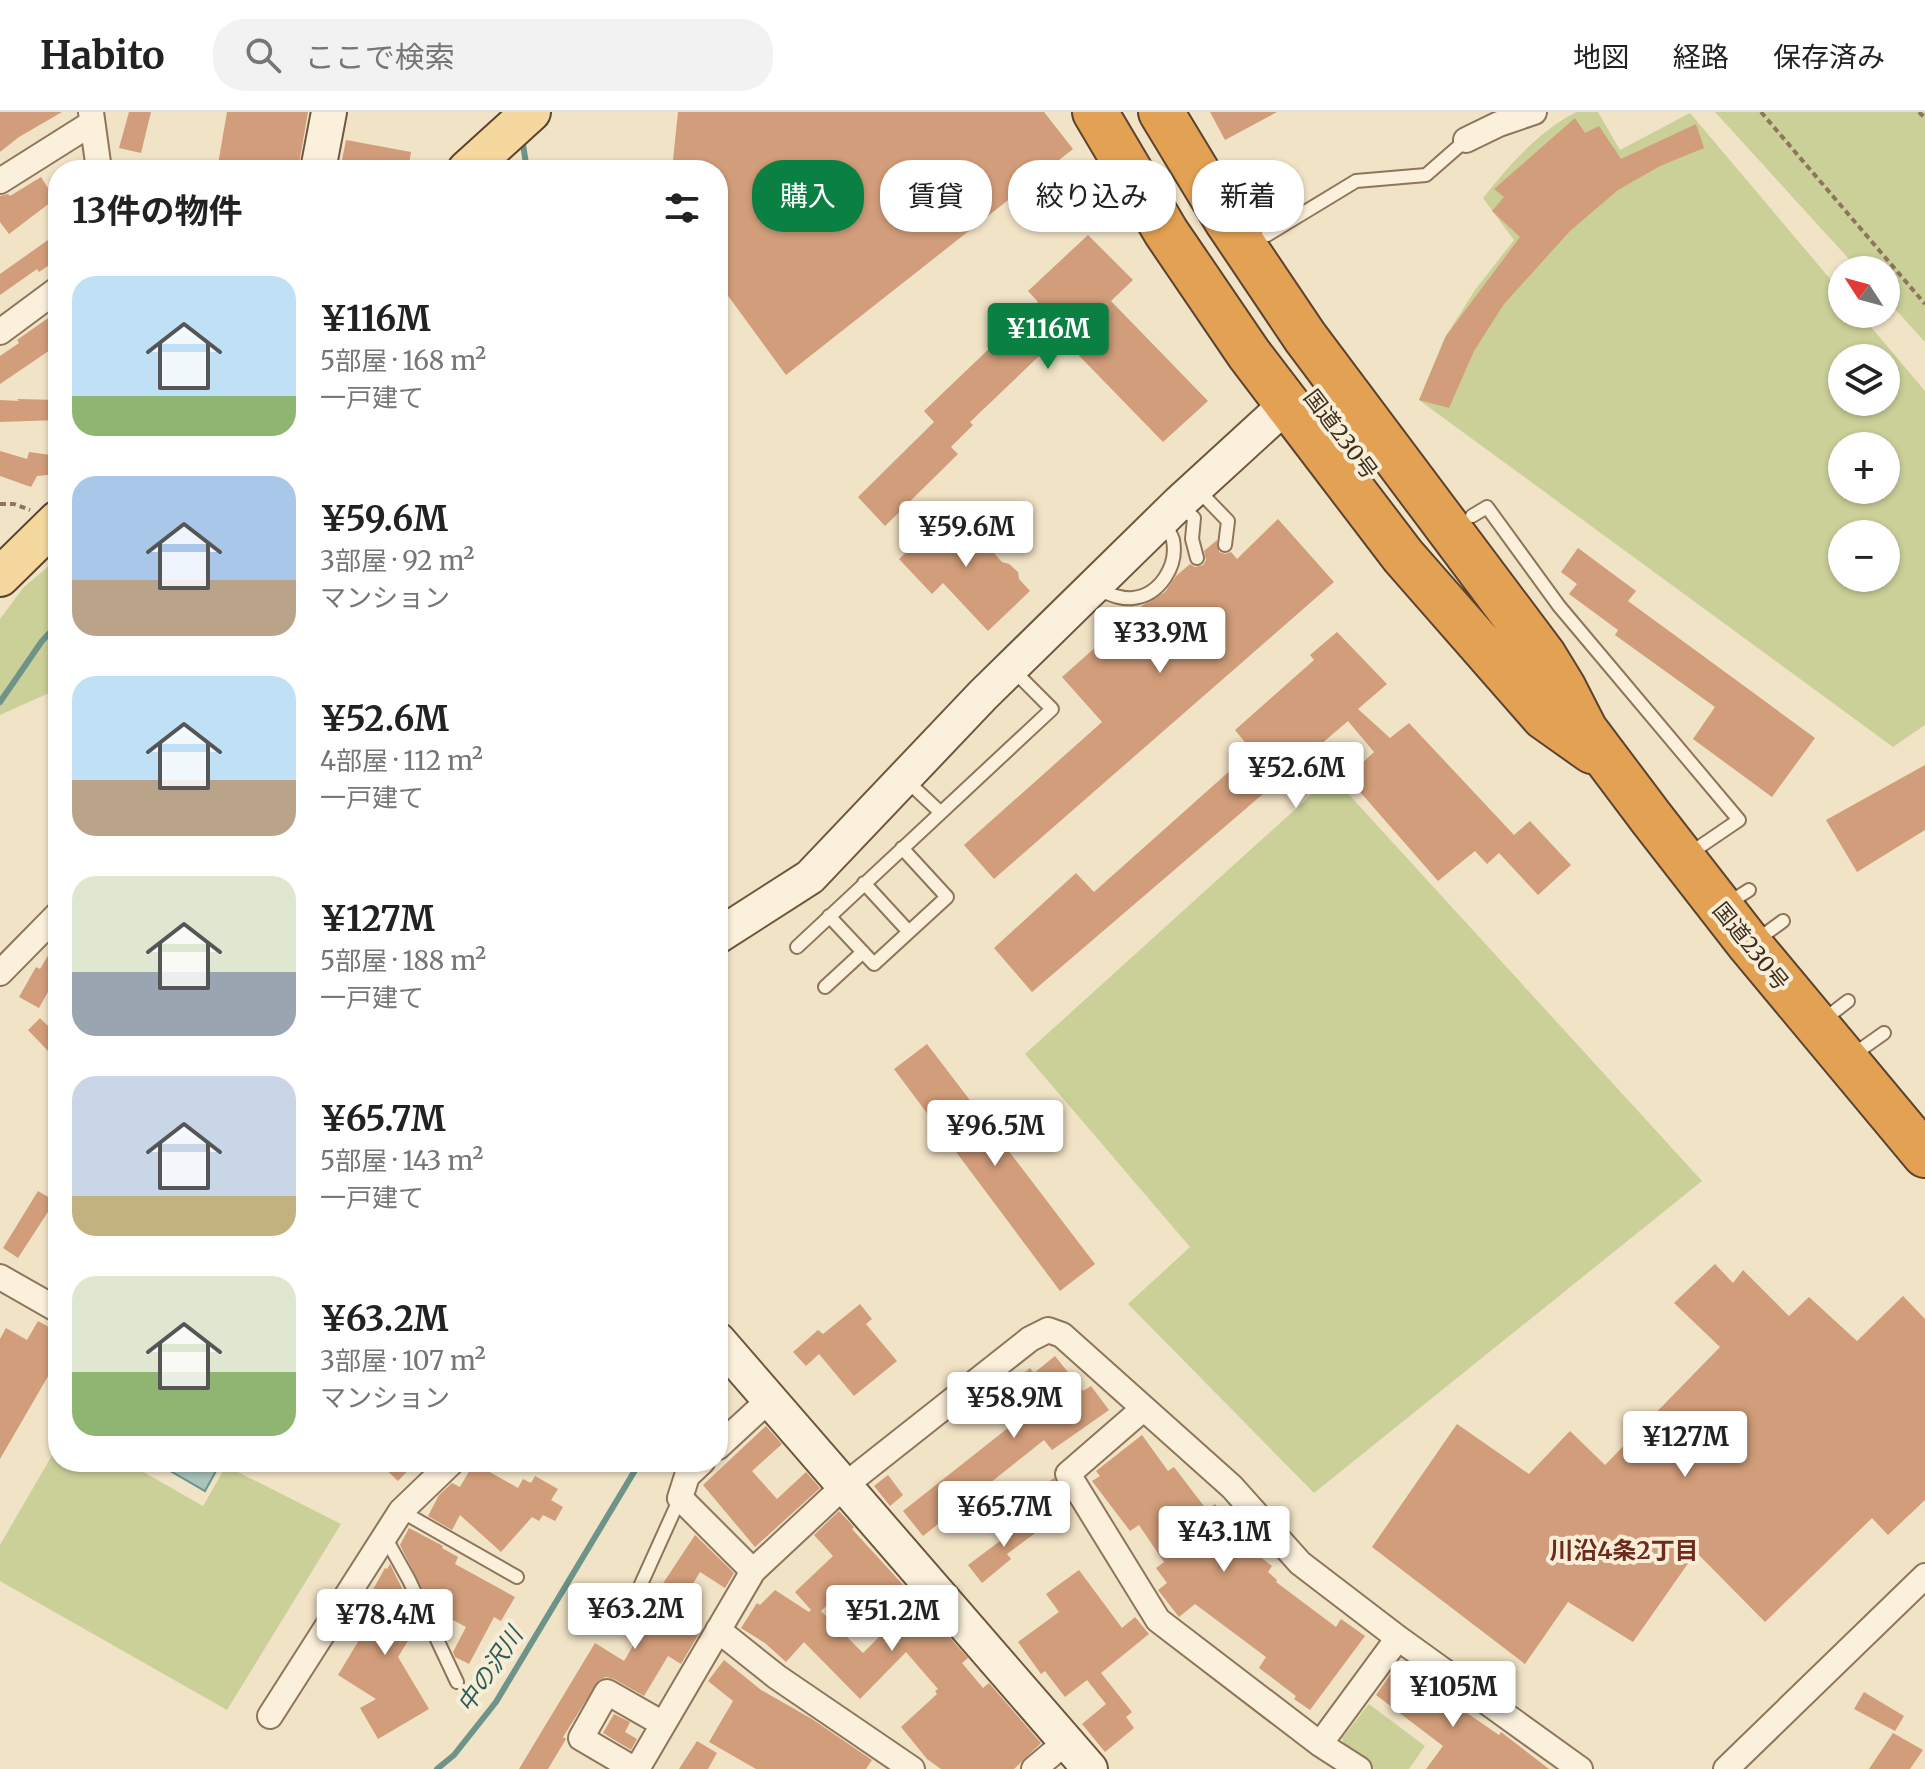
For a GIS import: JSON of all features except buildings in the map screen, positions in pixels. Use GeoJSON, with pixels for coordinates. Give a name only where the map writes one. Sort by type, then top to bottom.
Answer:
{"type":"FeatureCollection","features":[{"type":"Feature","properties":{"kind":"highway"},"geometry":{"type":"LineString","coordinates":[[1095,112],[1166,232],[1286,405],[1403,556],[1544,717],[1597,747]]}},
{"type":"Feature","properties":{"kind":"highway","name":"国道230号"},"geometry":{"type":"LineString","coordinates":[[1128,112],[1191,220],[1238,292],[1333,424],[1558,715],[1597,747]]}},
{"type":"Feature","properties":{"kind":"highway","name":"国道230号"},"geometry":{"type":"LineString","coordinates":[[1161,112],[1269,285],[1544,656],[1597,747],[1682,858],[1735,899],[1832,1013],[1845,1060],[1925,1155]]}},
{"type":"Feature","properties":{"kind":"highway"},"geometry":{"type":"LineString","coordinates":[[1190,112],[1267,235],[1349,354],[1472,516],[1582,688],[1597,747]]}},
{"type":"Feature","properties":{"kind":"main road"},"geometry":{"type":"LineString","coordinates":[[478,160],[531,112]]}},
{"type":"Feature","properties":{"kind":"main road"},"geometry":{"type":"LineString","coordinates":[[0,577],[48,530]]}},
{"type":"Feature","properties":{"kind":"street"},"geometry":{"type":"LineString","coordinates":[[320,160],[329,112]]}},
{"type":"Feature","properties":{"kind":"street"},"geometry":{"type":"LineString","coordinates":[[1466,140],[1534,112]]}},
{"type":"Feature","properties":{"kind":"street"},"geometry":{"type":"LineString","coordinates":[[0,181],[92,118],[98,160]]}},
{"type":"Feature","properties":{"kind":"street"},"geometry":{"type":"LineString","coordinates":[[0,332],[48,296]]}},
{"type":"Feature","properties":{"kind":"street"},"geometry":{"type":"LineString","coordinates":[[728,930],[810,877],[1011,668],[1179,503],[1286,405]]}},
{"type":"Feature","properties":{"kind":"street"},"geometry":{"type":"LineString","coordinates":[[0,973],[48,924]]}},
{"type":"Feature","properties":{"kind":"street"},"geometry":{"type":"LineString","coordinates":[[0,1277],[48,1304]]}},
{"type":"Feature","properties":{"kind":"street"},"geometry":{"type":"LineString","coordinates":[[663,1724],[607,1692],[581,1738],[635,1769],[663,1724],[753,1571],[844,1486],[1030,1339],[1048,1330],[1062,1335],[1232,1487],[1300,1563],[1580,1769]]}},
{"type":"Feature","properties":{"kind":"street"},"geometry":{"type":"LineString","coordinates":[[728,1352],[1090,1769]]}},
{"type":"Feature","properties":{"kind":"street"},"geometry":{"type":"LineString","coordinates":[[728,1438],[771,1398]]}},
{"type":"Feature","properties":{"kind":"street"},"geometry":{"type":"LineString","coordinates":[[1143,1409],[1068,1474],[1158,1620],[1320,1744],[1359,1769]]}},
{"type":"Feature","properties":{"kind":"street"},"geometry":{"type":"LineString","coordinates":[[270,1716],[401,1511],[442,1472]]}},
{"type":"Feature","properties":{"kind":"street"},"geometry":{"type":"LineString","coordinates":[[691,1472],[680,1498],[753,1571]]}},
{"type":"Feature","properties":{"kind":"street"},"geometry":{"type":"LineString","coordinates":[[1726,1769],[1925,1576]]}},
{"type":"Feature","properties":{"kind":"street"},"geometry":{"type":"LineString","coordinates":[[718,1630],[777,1677],[912,1769]]}},
{"type":"Feature","properties":{"kind":"street"},"geometry":{"type":"LineString","coordinates":[[1320,1744],[1398,1638]]}},
{"type":"Feature","properties":{"kind":"street"},"geometry":{"type":"LineString","coordinates":[[1034,1769],[1066,1742]]}},
{"type":"Feature","properties":{"kind":"lane"},"geometry":{"type":"LineString","coordinates":[[1267,235],[1356,181],[1426,175],[1466,140]]}},
{"type":"Feature","properties":{"kind":"lane"},"geometry":{"type":"LineString","coordinates":[[1179,503],[1228,521],[1225,545]]}},
{"type":"Feature","properties":{"kind":"lane"},"geometry":{"type":"LineString","coordinates":[[1179,503],[1194,518],[1192,539],[1197,558]]}},
{"type":"Feature","properties":{"kind":"lane"},"geometry":{"type":"LineString","coordinates":[[1092,588],[1133,598],[1153,591],[1166,579],[1179,503]]}},
{"type":"Feature","properties":{"kind":"lane"},"geometry":{"type":"LineString","coordinates":[[1472,516],[1487,507],[1559,606],[1739,820],[1682,858]]}},
{"type":"Feature","properties":{"kind":"lane"},"geometry":{"type":"LineString","coordinates":[[797,947],[1052,709],[1011,668]]}},
{"type":"Feature","properties":{"kind":"lane"},"geometry":{"type":"LineString","coordinates":[[904,777],[940,812]]}},
{"type":"Feature","properties":{"kind":"lane"},"geometry":{"type":"LineString","coordinates":[[829,916],[874,964],[947,897],[902,848]]}},
{"type":"Feature","properties":{"kind":"lane"},"geometry":{"type":"LineString","coordinates":[[864,883],[909,932]]}},
{"type":"Feature","properties":{"kind":"lane"},"geometry":{"type":"LineString","coordinates":[[825,987],[863,952]]}},
{"type":"Feature","properties":{"kind":"lane"},"geometry":{"type":"LineString","coordinates":[[1845,1060],[1884,1033]]}},
{"type":"Feature","properties":{"kind":"lane"},"geometry":{"type":"LineString","coordinates":[[628,1613],[680,1498]]}},
{"type":"Feature","properties":{"kind":"lane"},"geometry":{"type":"LineString","coordinates":[[401,1511],[517,1577]]}},
{"type":"Feature","properties":{"kind":"lane"},"geometry":{"type":"LineString","coordinates":[[385,1537],[457,1682]]}},
{"type":"Feature","properties":{"kind":"path"},"geometry":{"type":"LineString","coordinates":[[1761,112],[1925,304]]}},
{"type":"Feature","properties":{"kind":"path"},"geometry":{"type":"LineString","coordinates":[[1919,112],[1925,118]]}},
{"type":"Feature","properties":{"kind":"green space"},"geometry":{"type":"Polygon","coordinates":[[[1576,112],[1598,112],[1620,150],[1690,113],[1828,276],[1828,328],[1872,328],[1885,344],[1828,344],[1828,416],[1900,416],[1900,361],[1925,391],[1925,725],[1893,747],[1419,400],[1444,339],[1475,290],[1514,240],[1483,198],[1525,150],[1549,129],[1576,112]]]}},
{"type":"Feature","properties":{"kind":"green space"},"geometry":{"type":"Polygon","coordinates":[[[1715,112],[1925,112],[1925,342],[1900,314],[1900,256],[1846,256],[1715,112]]]}},
{"type":"Feature","properties":{"kind":"green space"},"geometry":{"type":"Polygon","coordinates":[[[48,567],[48,693],[0,715],[0,619],[23,588],[48,567]]]}},
{"type":"Feature","properties":{"kind":"green space"},"geometry":{"type":"Polygon","coordinates":[[[1332,776],[1702,1181],[1314,1493],[1128,1304],[1190,1247],[1025,1054],[1332,776]]]}},
{"type":"Feature","properties":{"kind":"green space"},"geometry":{"type":"Polygon","coordinates":[[[48,1462],[48,1472],[144,1472],[203,1506],[223,1472],[238,1472],[341,1524],[227,1710],[0,1581],[0,1545],[48,1462]]]}},
{"type":"Feature","properties":{"kind":"green space"},"geometry":{"type":"Polygon","coordinates":[[[1369,1704],[1425,1746],[1409,1769],[1374,1769],[1346,1750],[1342,1738],[1369,1704]]]}},
{"type":"Feature","properties":{"kind":"water"},"geometry":{"type":"Polygon","coordinates":[[[172,1472],[215,1472],[205,1491],[172,1472]]]}},
{"type":"Feature","properties":{"kind":"waterway"},"geometry":{"type":"LineString","coordinates":[[522,138],[525,160]]}},
{"type":"Feature","properties":{"kind":"waterway"},"geometry":{"type":"LineString","coordinates":[[0,702],[48,635]]}},
{"type":"Feature","properties":{"kind":"waterway","name":"中の沢川"},"geometry":{"type":"LineString","coordinates":[[437,1769],[454,1755],[496,1702],[634,1472]]}},
{"type":"Feature","properties":{"kind":"district","name":"川沿4条2丁目"},"geometry":{"type":"Point","coordinates":[1624,1551]}}]}
